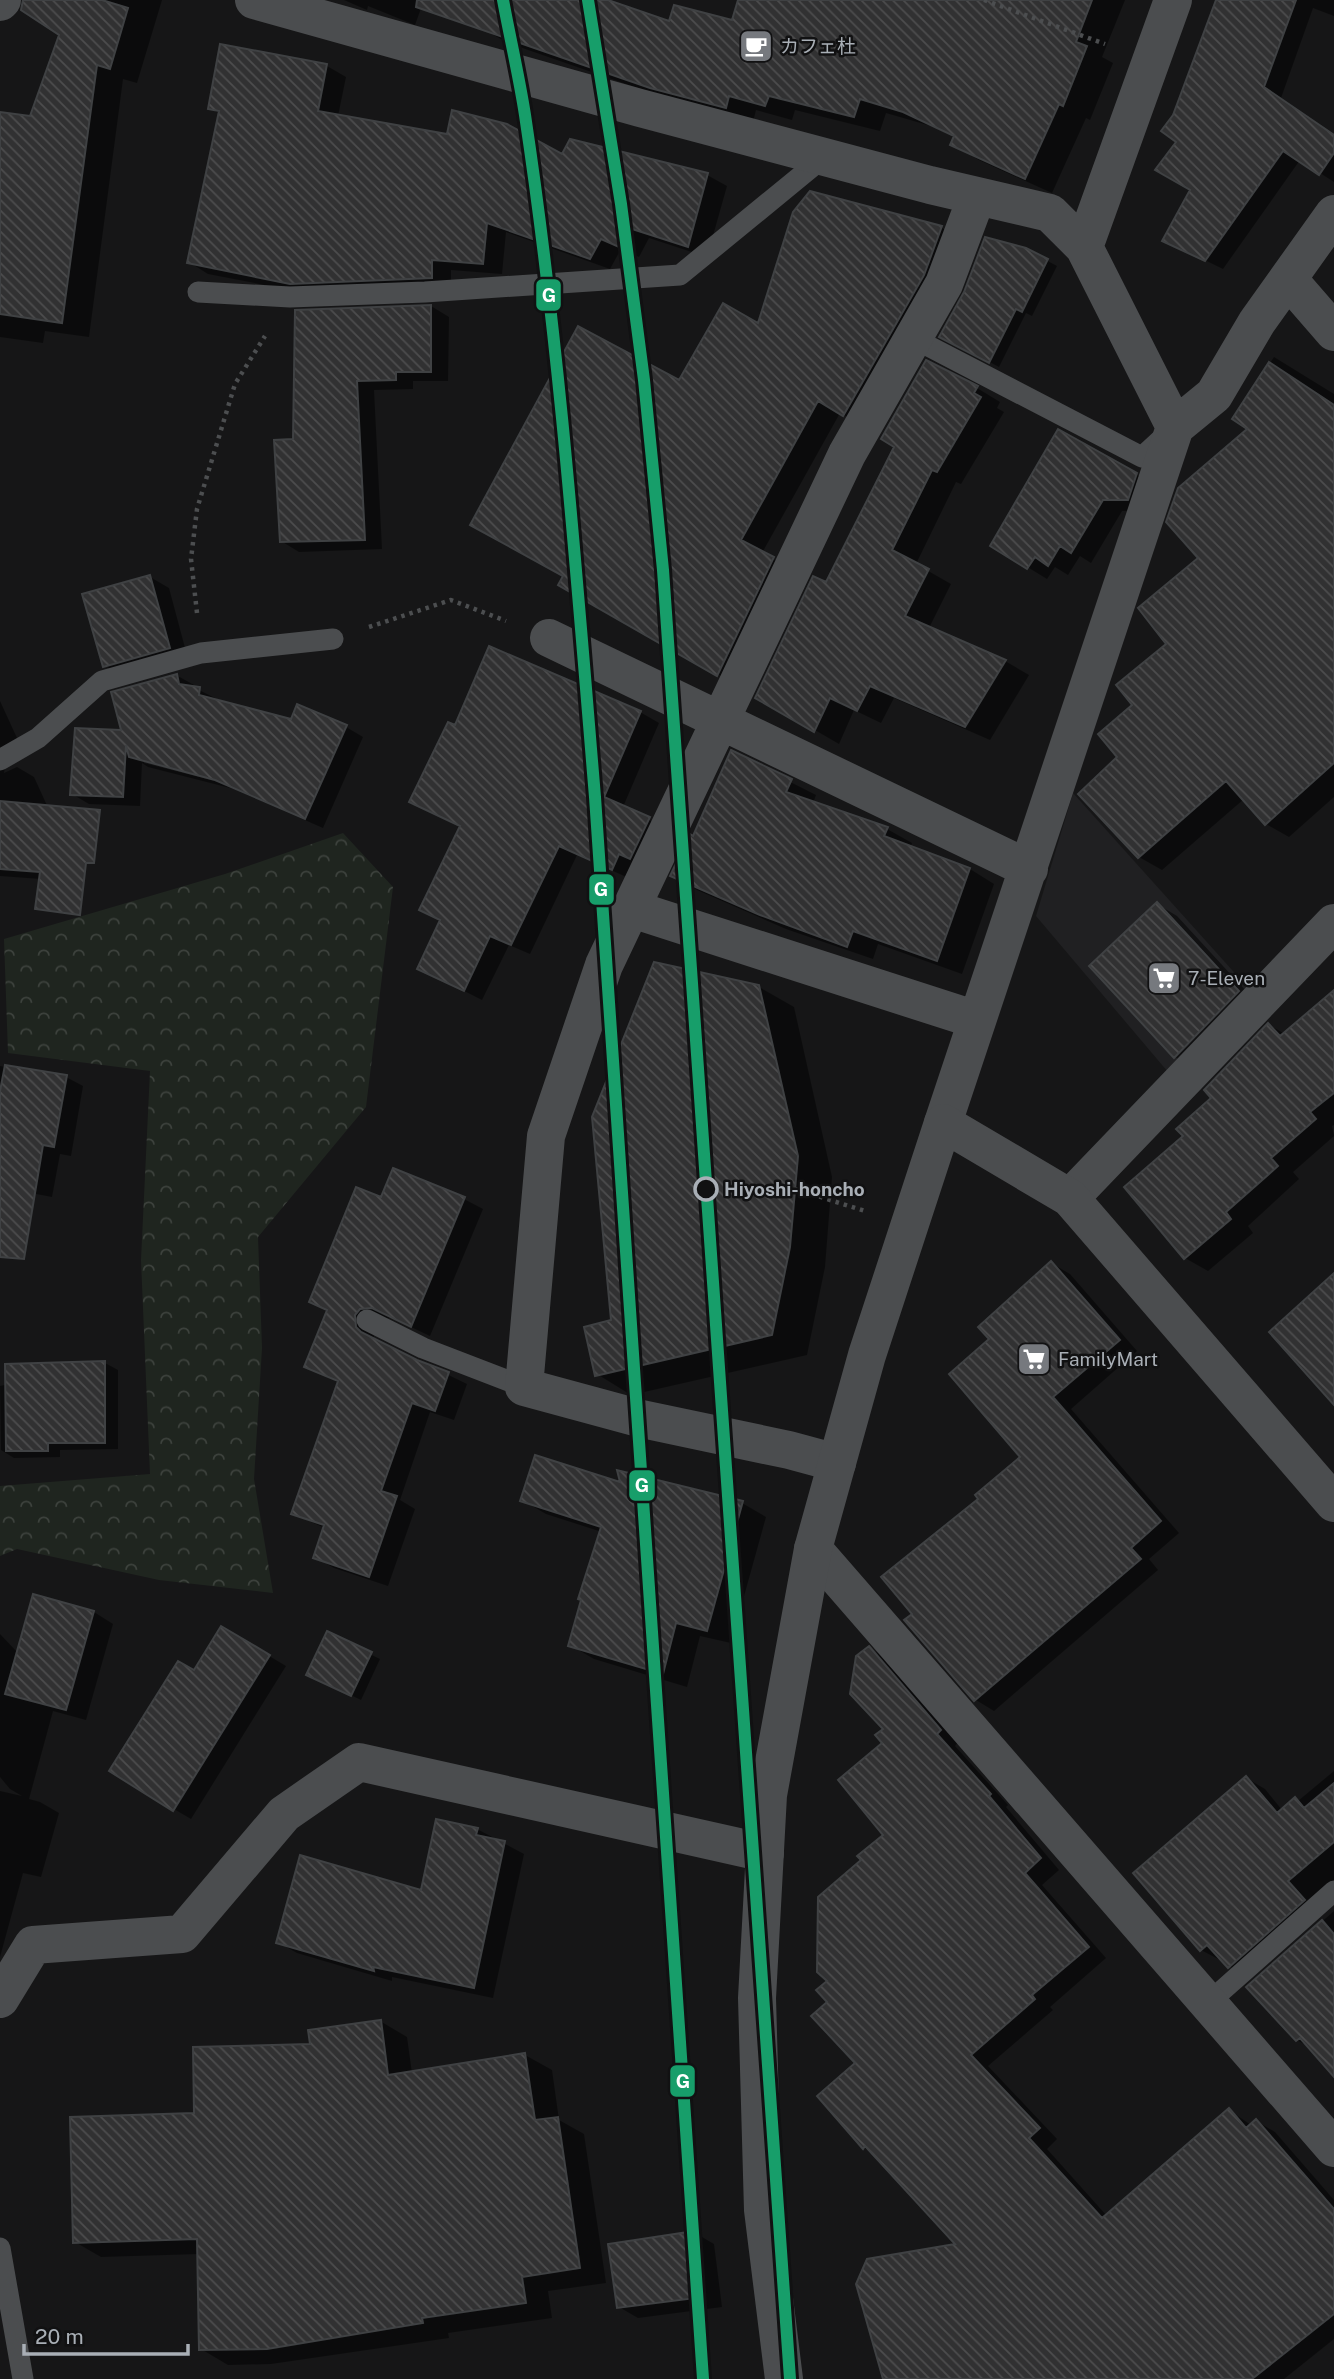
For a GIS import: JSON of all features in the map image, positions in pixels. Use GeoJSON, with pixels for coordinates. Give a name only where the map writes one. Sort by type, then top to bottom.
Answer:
{"type":"FeatureCollection","features":[{"type":"Feature","properties":{"kind":"street"},"geometry":{"type":"LineString","coordinates":[[254,0],[640,108],[1050,214],[1084,247],[1175,427]]}},
{"type":"Feature","properties":{"kind":"street"},"geometry":{"type":"LineString","coordinates":[[1084,247],[1174,0]]}},
{"type":"Feature","properties":{"kind":"street"},"geometry":{"type":"LineString","coordinates":[[837,1463],[789,1450],[642,1419],[524,1387],[545,1136],[604,965],[847,454],[944,284],[977,196]]}},
{"type":"Feature","properties":{"kind":"street"},"geometry":{"type":"LineString","coordinates":[[784,2379],[763,2210],[757,1998],[768,1795],[813,1549],[867,1354],[1175,427],[1214,394],[1257,322],[1334,214]]}},
{"type":"Feature","properties":{"kind":"street"},"geometry":{"type":"LineString","coordinates":[[1288,279],[1334,332]]}},
{"type":"Feature","properties":{"kind":"street"},"geometry":{"type":"LineString","coordinates":[[549,638],[1029,869]]}},
{"type":"Feature","properties":{"kind":"street"},"geometry":{"type":"LineString","coordinates":[[632,909],[977,1020]]}},
{"type":"Feature","properties":{"kind":"street"},"geometry":{"type":"LineString","coordinates":[[1070,1198],[1334,923]]}},
{"type":"Feature","properties":{"kind":"street"},"geometry":{"type":"LineString","coordinates":[[943,1123],[1070,1198],[1334,1503]]}},
{"type":"Feature","properties":{"kind":"street"},"geometry":{"type":"LineString","coordinates":[[813,1549],[1334,2148]]}},
{"type":"Feature","properties":{"kind":"street"},"geometry":{"type":"LineString","coordinates":[[0,2000],[33,1945],[181,1934],[284,1814],[359,1762],[765,1853]]}},
{"type":"Feature","properties":{"kind":"lane"},"geometry":{"type":"LineString","coordinates":[[198,292],[290,297],[425,292],[680,275],[824,157]]}},
{"type":"Feature","properties":{"kind":"lane"},"geometry":{"type":"LineString","coordinates":[[913,338],[1142,457],[1175,427]]}},
{"type":"Feature","properties":{"kind":"lane"},"geometry":{"type":"LineString","coordinates":[[0,760],[38,738],[102,681],[201,653],[333,639]]}},
{"type":"Feature","properties":{"kind":"lane"},"geometry":{"type":"LineString","coordinates":[[367,1320],[423,1348],[524,1387]]}},
{"type":"Feature","properties":{"kind":"lane"},"geometry":{"type":"LineString","coordinates":[[1208,2003],[1334,1891]]}},
{"type":"Feature","properties":{"kind":"lane"},"geometry":{"type":"LineString","coordinates":[[0,2248],[23,2379]]}},
{"type":"Feature","properties":{"kind":"path"},"geometry":{"type":"LineString","coordinates":[[984,0],[1153,61]]}},
{"type":"Feature","properties":{"kind":"path"},"geometry":{"type":"LineString","coordinates":[[201,653],[191,559],[197,509],[235,384],[290,297]]}},
{"type":"Feature","properties":{"kind":"path"},"geometry":{"type":"LineString","coordinates":[[333,639],[451,600],[549,638]]}},
{"type":"Feature","properties":{"kind":"path"},"geometry":{"type":"LineString","coordinates":[[795,1189],[870,1212]]}},
{"type":"Feature","properties":{"kind":"shaded area"},"geometry":{"type":"Polygon","coordinates":[[[1073,793],[1250,990],[1168,1072],[1036,916],[1073,793]]]}},
{"type":"Feature","properties":{"kind":"green space"},"geometry":{"type":"Polygon","coordinates":[[[343,833],[393,887],[366,1107],[258,1237],[262,1348],[254,1479],[273,1593],[159,1580],[17,1549],[0,1556],[0,1486],[150,1474],[141,1260],[150,1071],[8,1053],[4,939],[225,874],[343,833]]]}},
{"type":"Feature","properties":{"kind":"building"},"geometry":{"type":"Polygon","coordinates":[[[23,0],[102,0],[128,8],[110,69],[97,65],[62,323],[0,314],[0,112],[30,116],[59,35],[21,10],[23,0]]]}},
{"type":"Feature","properties":{"kind":"building"},"geometry":{"type":"Polygon","coordinates":[[[417,0],[608,0],[669,21],[674,5],[732,20],[738,0],[1092,0],[1076,42],[1087,46],[1063,106],[1059,104],[1025,179],[950,145],[954,136],[903,112],[860,99],[854,117],[769,96],[765,106],[729,96],[726,108],[650,88],[416,7],[417,0]]]}},
{"type":"Feature","properties":{"kind":"building"},"geometry":{"type":"Polygon","coordinates":[[[1216,0],[1296,0],[1264,87],[1334,135],[1334,153],[1319,175],[1283,151],[1205,261],[1162,241],[1190,190],[1155,170],[1176,142],[1161,131],[1173,115],[1216,0]]]}},
{"type":"Feature","properties":{"kind":"building"},"geometry":{"type":"Polygon","coordinates":[[[220,44],[327,64],[318,111],[447,134],[452,110],[507,124],[562,154],[570,139],[708,173],[688,247],[629,228],[619,247],[601,239],[590,259],[487,223],[483,264],[432,260],[432,278],[290,284],[187,263],[219,111],[208,109],[220,44]]]}},
{"type":"Feature","properties":{"kind":"building"},"geometry":{"type":"Polygon","coordinates":[[[810,191],[942,226],[924,275],[843,416],[818,401],[741,540],[774,557],[717,676],[558,585],[563,576],[470,525],[578,326],[679,380],[723,303],[758,323],[793,212],[810,191]]]}},
{"type":"Feature","properties":{"kind":"building"},"geometry":{"type":"Polygon","coordinates":[[[985,237],[1026,248],[1048,259],[1022,312],[1016,309],[989,363],[939,337],[964,292],[985,237]]]}},
{"type":"Feature","properties":{"kind":"building"},"geometry":{"type":"Polygon","coordinates":[[[431,305],[431,372],[396,372],[396,380],[357,381],[365,540],[280,542],[274,440],[293,439],[295,310],[431,305]]]}},
{"type":"Feature","properties":{"kind":"building"},"geometry":{"type":"Polygon","coordinates":[[[926,360],[978,386],[974,393],[981,397],[937,472],[932,470],[892,550],[929,569],[905,616],[1006,660],[965,727],[870,686],[857,711],[830,698],[814,732],[755,698],[813,576],[826,582],[894,447],[881,439],[926,360]]]}},
{"type":"Feature","properties":{"kind":"building"},"geometry":{"type":"Polygon","coordinates":[[[1269,362],[1334,405],[1334,763],[1265,825],[1226,781],[1138,858],[1078,794],[1117,757],[1098,734],[1132,705],[1116,685],[1166,644],[1138,608],[1198,558],[1166,522],[1178,488],[1247,429],[1232,419],[1269,362]]]}},
{"type":"Feature","properties":{"kind":"building"},"geometry":{"type":"Polygon","coordinates":[[[1058,429],[1137,473],[1128,500],[1103,500],[1071,553],[1060,546],[1048,566],[1035,557],[1027,569],[990,546],[1058,429]]]}},
{"type":"Feature","properties":{"kind":"building"},"geometry":{"type":"Polygon","coordinates":[[[150,575],[170,648],[103,667],[82,594],[150,575]]]}},
{"type":"Feature","properties":{"kind":"building"},"geometry":{"type":"Polygon","coordinates":[[[489,646],[641,711],[604,797],[650,817],[630,859],[619,854],[612,870],[559,846],[511,945],[490,936],[464,991],[417,969],[440,920],[419,910],[460,826],[409,802],[448,722],[455,725],[489,646]]]}},
{"type":"Feature","properties":{"kind":"building"},"geometry":{"type":"Polygon","coordinates":[[[177,674],[179,684],[200,687],[199,695],[291,719],[297,704],[347,725],[305,819],[215,780],[129,757],[126,745],[123,797],[70,795],[75,728],[121,730],[111,692],[177,674]]]}},
{"type":"Feature","properties":{"kind":"building"},"geometry":{"type":"Polygon","coordinates":[[[731,750],[792,779],[786,792],[888,827],[884,836],[970,868],[937,961],[853,931],[847,947],[760,915],[670,876],[690,834],[693,836],[731,750]]]}},
{"type":"Feature","properties":{"kind":"building"},"geometry":{"type":"Polygon","coordinates":[[[0,801],[100,810],[94,863],[86,863],[80,915],[35,909],[40,872],[0,869],[0,801]]]}},
{"type":"Feature","properties":{"kind":"building","name":"7-Eleven"},"geometry":{"type":"Polygon","coordinates":[[[1157,902],[1239,991],[1174,1058],[1089,966],[1157,902]]]}},
{"type":"Feature","properties":{"kind":"building"},"geometry":{"type":"Polygon","coordinates":[[[654,962],[759,985],[798,1156],[790,1247],[772,1335],[595,1376],[584,1327],[611,1320],[592,1117],[654,962]]]}},
{"type":"Feature","properties":{"kind":"building"},"geometry":{"type":"Polygon","coordinates":[[[1334,990],[1334,1093],[1310,1112],[1316,1119],[1271,1158],[1278,1166],[1226,1212],[1231,1219],[1184,1259],[1124,1187],[1183,1136],[1176,1129],[1211,1098],[1204,1090],[1268,1023],[1280,1036],[1334,990]]]}},
{"type":"Feature","properties":{"kind":"building"},"geometry":{"type":"Polygon","coordinates":[[[5,1065],[67,1075],[54,1147],[43,1145],[24,1259],[0,1257],[0,1091],[5,1065]]]}},
{"type":"Feature","properties":{"kind":"building"},"geometry":{"type":"Polygon","coordinates":[[[393,1168],[465,1197],[411,1327],[372,1308],[360,1309],[355,1315],[356,1327],[361,1332],[417,1360],[449,1372],[435,1411],[412,1403],[381,1491],[397,1496],[369,1577],[313,1558],[324,1525],[291,1514],[338,1381],[304,1367],[327,1310],[309,1302],[356,1187],[381,1197],[393,1168]]]}},
{"type":"Feature","properties":{"kind":"building"},"geometry":{"type":"Polygon","coordinates":[[[1051,1261],[1120,1340],[1053,1397],[1161,1521],[1131,1548],[1141,1559],[974,1701],[904,1620],[912,1614],[881,1577],[978,1499],[975,1495],[1020,1457],[949,1374],[989,1339],[978,1327],[1051,1261]]]}},
{"type":"Feature","properties":{"kind":"building"},"geometry":{"type":"Polygon","coordinates":[[[1334,1273],[1334,1405],[1269,1332],[1334,1273]]]}},
{"type":"Feature","properties":{"kind":"building"},"geometry":{"type":"Polygon","coordinates":[[[105,1361],[105,1443],[48,1443],[48,1451],[6,1451],[5,1364],[105,1361]]]}},
{"type":"Feature","properties":{"kind":"building"},"geometry":{"type":"Polygon","coordinates":[[[535,1455],[620,1482],[617,1470],[743,1501],[707,1631],[676,1623],[663,1674],[568,1646],[581,1600],[578,1599],[601,1527],[520,1501],[535,1455]]]}},
{"type":"Feature","properties":{"kind":"building"},"geometry":{"type":"Polygon","coordinates":[[[33,1594],[94,1611],[66,1710],[5,1694],[33,1594]]]}},
{"type":"Feature","properties":{"kind":"building"},"geometry":{"type":"Polygon","coordinates":[[[221,1626],[270,1655],[173,1811],[109,1771],[178,1661],[194,1670],[221,1626]]]}},
{"type":"Feature","properties":{"kind":"building"},"geometry":{"type":"Polygon","coordinates":[[[327,1631],[372,1652],[351,1696],[306,1675],[327,1631]]]}},
{"type":"Feature","properties":{"kind":"building"},"geometry":{"type":"Polygon","coordinates":[[[869,1646],[941,1730],[937,1734],[991,1794],[989,1796],[1041,1858],[1025,1873],[1089,1947],[1032,1995],[1035,1999],[971,2055],[1040,2128],[1029,2138],[1102,2218],[1229,2108],[1246,2128],[1256,2119],[1334,2209],[1334,2314],[1252,2379],[883,2379],[856,2284],[867,2259],[955,2244],[865,2146],[863,2149],[817,2096],[855,2063],[811,2016],[827,2002],[816,1990],[827,1981],[817,1972],[818,1897],[861,1860],[857,1856],[883,1835],[838,1780],[882,1743],[875,1735],[883,1729],[850,1694],[856,1656],[869,1646]]]}},
{"type":"Feature","properties":{"kind":"building"},"geometry":{"type":"Polygon","coordinates":[[[1246,1776],[1277,1813],[1295,1797],[1304,1808],[1334,1783],[1334,1842],[1288,1881],[1305,1900],[1228,1968],[1207,1945],[1200,1951],[1133,1873],[1246,1776]]]}},
{"type":"Feature","properties":{"kind":"building"},"geometry":{"type":"Polygon","coordinates":[[[436,1819],[478,1828],[476,1835],[505,1841],[474,1988],[373,1967],[374,1971],[276,1943],[300,1855],[421,1890],[436,1819]]]}},
{"type":"Feature","properties":{"kind":"building"},"geometry":{"type":"Polygon","coordinates":[[[1322,1920],[1334,1934],[1334,2077],[1300,2038],[1296,2041],[1246,1987],[1322,1920]]]}},
{"type":"Feature","properties":{"kind":"building"},"geometry":{"type":"Polygon","coordinates":[[[381,2020],[388,2075],[525,2053],[535,2120],[558,2117],[580,2268],[522,2277],[526,2303],[422,2318],[423,2323],[267,2349],[199,2350],[197,2239],[73,2243],[70,2117],[194,2113],[193,2047],[310,2044],[308,2030],[381,2020]]]}},
{"type":"Feature","properties":{"kind":"building"},"geometry":{"type":"Polygon","coordinates":[[[695,2231],[704,2297],[617,2308],[608,2244],[695,2231]]]}},
{"type":"Feature","properties":{"kind":"transit line","name":"G"},"geometry":{"type":"LineString","coordinates":[[503,0],[525,115],[548,285],[581,626],[703,2379]]}},
{"type":"Feature","properties":{"kind":"transit line","name":"G"},"geometry":{"type":"LineString","coordinates":[[588,0],[621,204],[644,380],[663,570],[790,2379]]}},
{"type":"Feature","properties":{"kind":"place","name":"カフェ杜"},"geometry":{"type":"Point","coordinates":[756,46]}},
{"type":"Feature","properties":{"kind":"place","name":"7-Eleven"},"geometry":{"type":"Point","coordinates":[1164,978]}},
{"type":"Feature","properties":{"kind":"place","name":"Hiyoshi-honcho"},"geometry":{"type":"Point","coordinates":[706,1189]}},
{"type":"Feature","properties":{"kind":"place","name":"FamilyMart"},"geometry":{"type":"Point","coordinates":[1034,1359]}}]}
